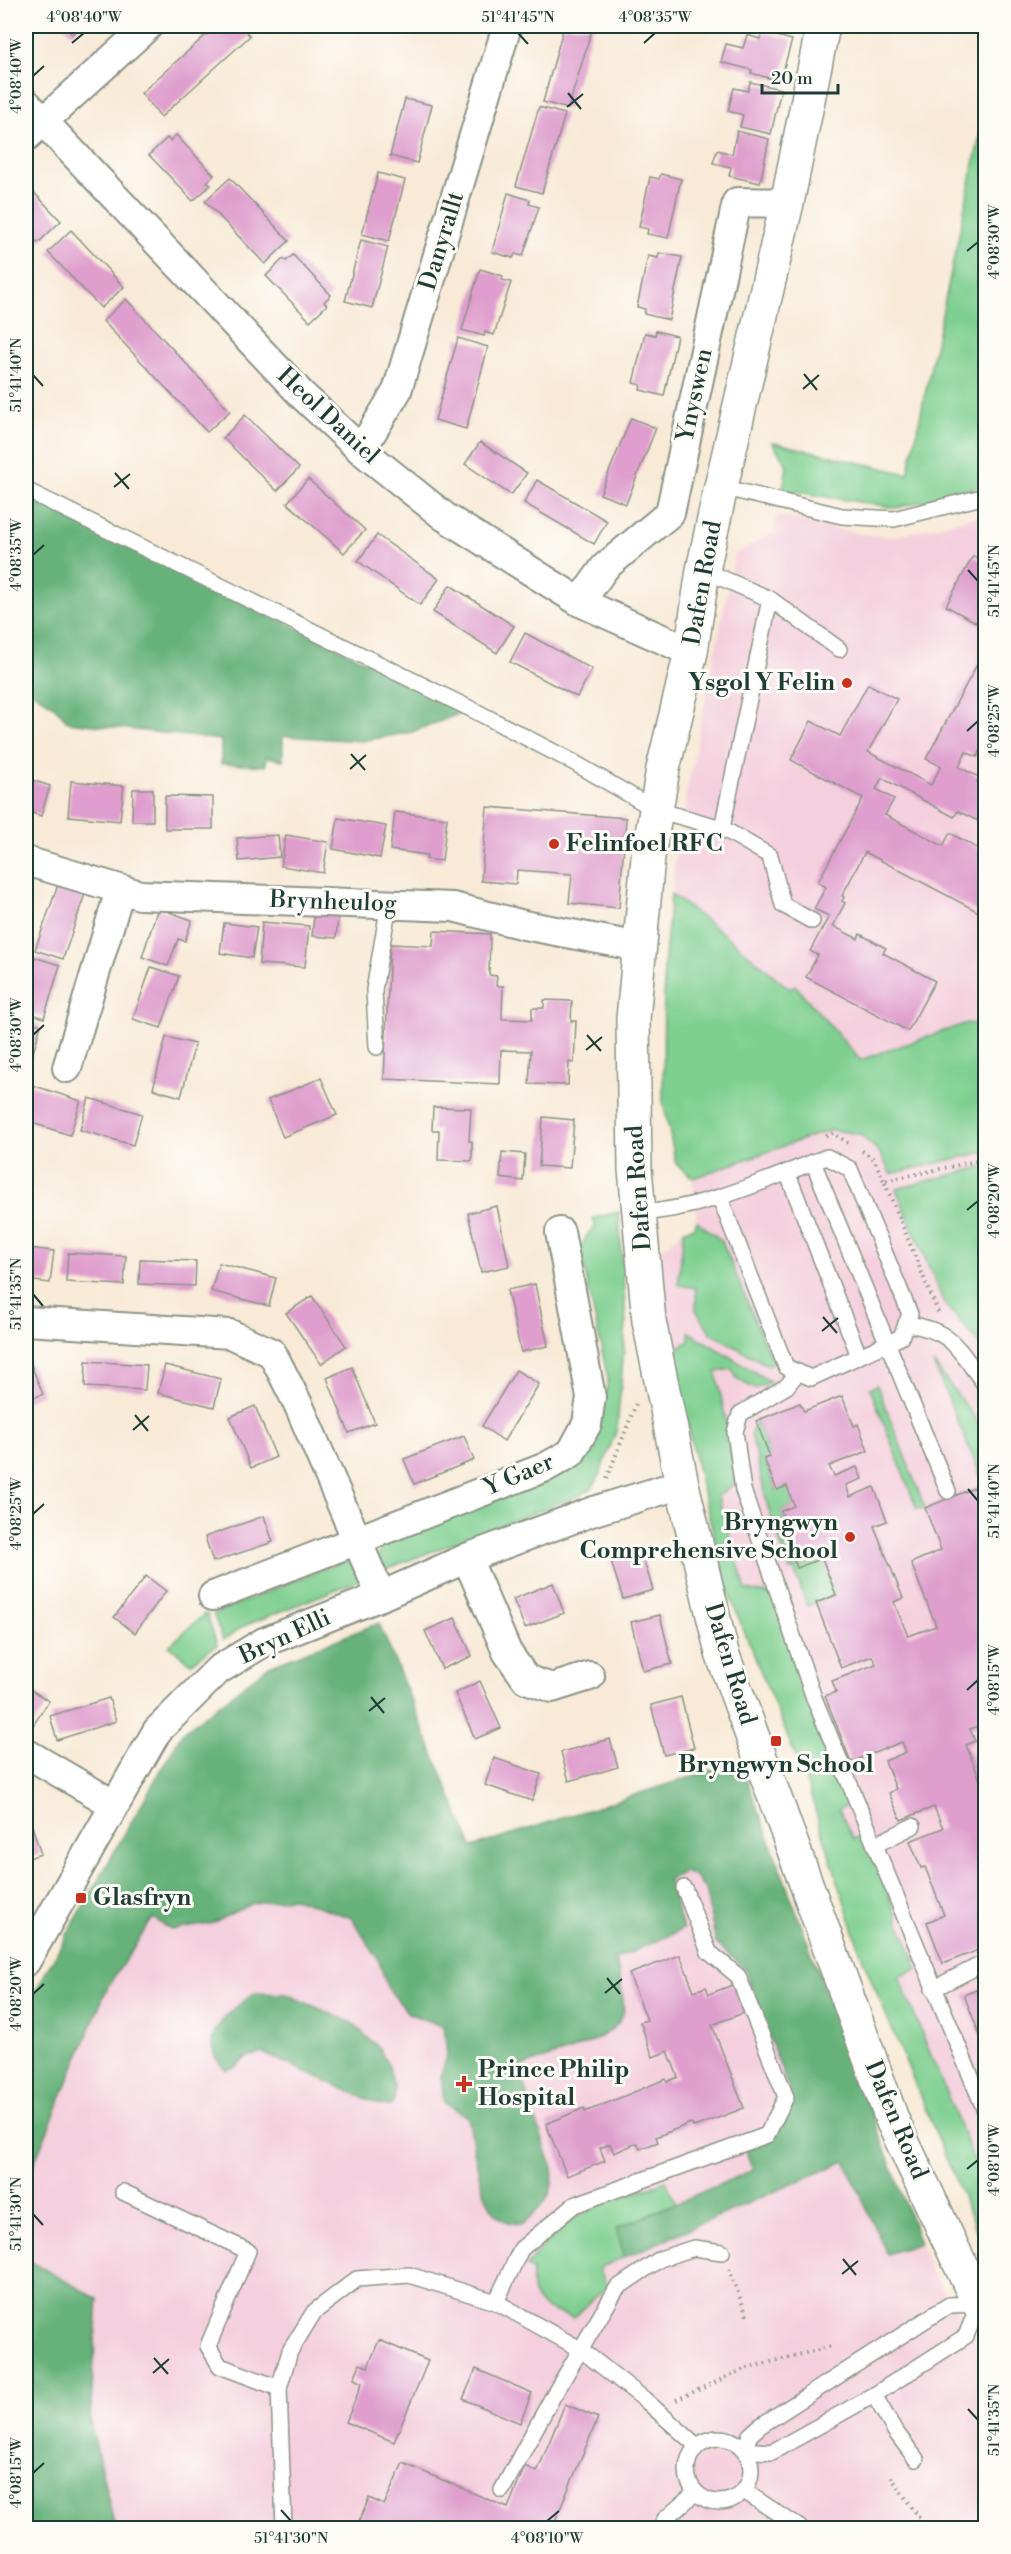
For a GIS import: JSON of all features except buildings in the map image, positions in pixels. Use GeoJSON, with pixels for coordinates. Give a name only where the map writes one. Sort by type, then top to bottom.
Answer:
{"type":"FeatureCollection","features":[{"type":"Feature","properties":{"kind":"street"},"geometry":{"type":"LineString","coordinates":[[31,121],[148,26]]}},
{"type":"Feature","properties":{"kind":"street","name":"Danyrallt"},"geometry":{"type":"LineString","coordinates":[[361,450],[397,391],[507,26]]}},
{"type":"Feature","properties":{"kind":"street","name":"Dafen Road"},"geometry":{"type":"LineString","coordinates":[[823,26],[787,203],[703,570],[691,652],[663,769],[648,857],[633,1019],[635,1169],[649,1321],[682,1484],[726,1664],[893,2122],[982,2307]]}},
{"type":"Feature","properties":{"kind":"street","name":"Heol Daniel"},"geometry":{"type":"LineString","coordinates":[[31,121],[302,395],[361,450],[445,517],[580,602],[691,652]]}},
{"type":"Feature","properties":{"kind":"street","name":"Ynyswen"},"geometry":{"type":"LineString","coordinates":[[580,602],[605,567],[670,513],[737,202],[787,203]]}},
{"type":"Feature","properties":{"kind":"street","name":"Brynheulog"},"geometry":{"type":"LineString","coordinates":[[26,861],[140,895],[453,907],[524,925],[640,947]]}},
{"type":"Feature","properties":{"kind":"street"},"geometry":{"type":"LineString","coordinates":[[67,1068],[120,890]]}},
{"type":"Feature","properties":{"kind":"street","name":"Y Gaer"},"geometry":{"type":"LineString","coordinates":[[213,1596],[546,1467],[571,1453],[587,1424],[591,1397],[560,1232]]}},
{"type":"Feature","properties":{"kind":"street"},"geometry":{"type":"LineString","coordinates":[[26,1321],[230,1334],[272,1353],[299,1406],[381,1596]]}},
{"type":"Feature","properties":{"kind":"street","name":"Bryn Elli"},"geometry":{"type":"LineString","coordinates":[[26,1960],[113,1803],[157,1731],[218,1670],[264,1642],[381,1596],[467,1558],[594,1511],[682,1484]]}},
{"type":"Feature","properties":{"kind":"street"},"geometry":{"type":"LineString","coordinates":[[467,1558],[507,1652],[526,1678],[552,1688],[590,1676]]}},
{"type":"Feature","properties":{"kind":"street"},"geometry":{"type":"LineString","coordinates":[[26,1753],[113,1803]]}},
{"type":"Feature","properties":{"kind":"lane"},"geometry":{"type":"LineString","coordinates":[[721,487],[842,516],[894,519],[986,496]]}},
{"type":"Feature","properties":{"kind":"lane"},"geometry":{"type":"LineString","coordinates":[[26,490],[477,712],[573,762],[656,810],[722,828],[770,856],[783,905],[812,921]]}},
{"type":"Feature","properties":{"kind":"lane"},"geometry":{"type":"LineString","coordinates":[[703,570],[770,599],[839,649]]}},
{"type":"Feature","properties":{"kind":"lane"},"geometry":{"type":"LineString","coordinates":[[722,828],[770,599]]}},
{"type":"Feature","properties":{"kind":"lane"},"geometry":{"type":"LineString","coordinates":[[377,1047],[374,990],[389,904]]}},
{"type":"Feature","properties":{"kind":"lane"},"geometry":{"type":"LineString","coordinates":[[639,1213],[661,1212],[720,1198],[827,1157],[850,1169],[910,1314],[901,1337],[811,1378],[786,1367],[720,1198]]}},
{"type":"Feature","properties":{"kind":"lane"},"geometry":{"type":"LineString","coordinates":[[813,1162],[948,1491]]}},
{"type":"Feature","properties":{"kind":"lane"},"geometry":{"type":"LineString","coordinates":[[787,1172],[859,1356]]}},
{"type":"Feature","properties":{"kind":"lane"},"geometry":{"type":"LineString","coordinates":[[906,1324],[927,1327],[948,1337],[986,1386]]}},
{"type":"Feature","properties":{"kind":"lane"},"geometry":{"type":"LineString","coordinates":[[798,1372],[787,1386],[740,1414],[735,1432],[743,1490],[814,1698],[986,2113]]}},
{"type":"Feature","properties":{"kind":"lane"},"geometry":{"type":"LineString","coordinates":[[875,1845],[913,1826]]}},
{"type":"Feature","properties":{"kind":"lane"},"geometry":{"type":"LineString","coordinates":[[496,2302],[521,2249],[574,2205],[767,2135],[786,2097],[738,1976],[709,1952],[684,1888]]}},
{"type":"Feature","properties":{"kind":"lane"},"geometry":{"type":"LineString","coordinates":[[933,1989],[986,1962]]}},
{"type":"Feature","properties":{"kind":"lane"},"geometry":{"type":"LineString","coordinates":[[123,2192],[248,2251],[208,2346],[220,2366],[279,2388]]}},
{"type":"Feature","properties":{"kind":"lane"},"geometry":{"type":"LineString","coordinates":[[502,2490],[580,2349],[617,2288],[660,2259],[694,2248],[722,2252]]}},
{"type":"Feature","properties":{"kind":"lane"},"geometry":{"type":"LineString","coordinates":[[284,2529],[279,2388],[290,2351],[314,2312],[357,2279],[409,2275],[496,2302],[580,2349],[698,2446]]}},
{"type":"Feature","properties":{"kind":"lane"},"geometry":{"type":"LineString","coordinates":[[949,2305],[982,2307],[966,2336],[874,2395],[772,2452],[744,2450],[750,2435],[760,2426],[949,2305]]}},
{"type":"Feature","properties":{"kind":"lane"},"geometry":{"type":"LineString","coordinates":[[874,2395],[895,2431],[916,2459]]}},
{"type":"Feature","properties":{"kind":"lane"},"geometry":{"type":"LineString","coordinates":[[716,2438],[736,2443],[744,2450],[750,2459],[752,2470],[750,2481],[737,2498],[715,2503],[695,2493],[689,2484],[687,2464],[698,2446],[716,2438]]}},
{"type":"Feature","properties":{"kind":"lane"},"geometry":{"type":"LineString","coordinates":[[744,2491],[800,2529]]}},
{"type":"Feature","properties":{"kind":"lane"},"geometry":{"type":"LineString","coordinates":[[661,2529],[665,2519],[695,2493]]}},
{"type":"Feature","properties":{"kind":"path"},"geometry":{"type":"LineString","coordinates":[[948,1337],[884,1181],[986,1159]]}},
{"type":"Feature","properties":{"kind":"path"},"geometry":{"type":"LineString","coordinates":[[594,1511],[636,1405],[637,1393]]}},
{"type":"Feature","properties":{"kind":"path"},"geometry":{"type":"LineString","coordinates":[[722,2252],[747,2316]]}},
{"type":"Feature","properties":{"kind":"path"},"geometry":{"type":"LineString","coordinates":[[644,2400],[657,2389],[677,2401],[744,2369],[833,2346]]}},
{"type":"Feature","properties":{"kind":"path"},"geometry":{"type":"LineString","coordinates":[[891,2476],[926,2529]]}},
{"type":"Feature","properties":{"kind":"shaded area","name":"Bryngwyn Comprehensive School"},"geometry":{"type":"Polygon","coordinates":[[[985,514],[985,2241],[975,2227],[863,1960],[807,1784],[728,1592],[700,1481],[659,1279],[662,1249],[684,1230],[694,1227],[697,1221],[693,1178],[676,1164],[663,1101],[664,967],[676,848],[678,843],[686,838],[685,800],[735,554],[773,533],[777,516],[865,535],[893,537],[985,514]]]}},
{"type":"Feature","properties":{"kind":"shaded area","name":"Prince Philip Hospital"},"geometry":{"type":"Polygon","coordinates":[[[233,1799],[471,1919],[758,1810],[931,2272],[985,2351],[985,2528],[115,2528],[90,2421],[98,2299],[26,2259],[26,2182],[108,1986],[233,1799]]]}},
{"type":"Feature","properties":{"kind":"green space"},"geometry":{"type":"Polygon","coordinates":[[[985,112],[985,485],[897,508],[783,490],[787,465],[772,442],[908,474],[985,112]]]}},
{"type":"Feature","properties":{"kind":"green space"},"geometry":{"type":"Polygon","coordinates":[[[26,495],[467,711],[412,732],[362,741],[283,736],[283,760],[266,757],[266,766],[221,764],[221,740],[68,722],[55,707],[26,687],[26,495]]]}},
{"type":"Feature","properties":{"kind":"green space"},"geometry":{"type":"Polygon","coordinates":[[[671,894],[790,989],[795,985],[860,1060],[967,1023],[985,1025],[985,1157],[984,1152],[891,1174],[879,1152],[860,1134],[830,1130],[693,1178],[676,1164],[663,1101],[664,967],[671,894]]]}},
{"type":"Feature","properties":{"kind":"green space"},"geometry":{"type":"Polygon","coordinates":[[[986,1166],[985,1350],[944,1303],[896,1189],[986,1166]]]}},
{"type":"Feature","properties":{"kind":"green space"},"geometry":{"type":"Polygon","coordinates":[[[619,1212],[626,1324],[617,1429],[597,1481],[583,1494],[381,1571],[379,1555],[386,1542],[554,1476],[601,1419],[608,1379],[580,1249],[587,1235],[595,1227],[593,1218],[619,1212]]]}},
{"type":"Feature","properties":{"kind":"green space"},"geometry":{"type":"Polygon","coordinates":[[[697,1221],[722,1241],[773,1364],[769,1366],[711,1333],[696,1310],[696,1288],[678,1285],[684,1230],[694,1227],[697,1221]]]}},
{"type":"Feature","properties":{"kind":"green space"},"geometry":{"type":"Polygon","coordinates":[[[689,1332],[771,1382],[755,1389],[737,1379],[732,1369],[716,1372],[738,1481],[718,1496],[746,1590],[773,1595],[808,1681],[803,1691],[817,1715],[852,1803],[839,1809],[853,1839],[865,1835],[918,1969],[899,1977],[985,2188],[985,2243],[975,2227],[863,1960],[807,1784],[728,1592],[700,1481],[672,1352],[689,1341],[689,1332]]]}},
{"type":"Feature","properties":{"kind":"green space"},"geometry":{"type":"Polygon","coordinates":[[[933,1363],[985,1431],[985,1483],[984,1483],[933,1363]]]}},
{"type":"Feature","properties":{"kind":"green space"},"geometry":{"type":"Polygon","coordinates":[[[877,1385],[925,1508],[917,1509],[870,1388],[877,1385]]]}},
{"type":"Feature","properties":{"kind":"green space"},"geometry":{"type":"Polygon","coordinates":[[[756,1421],[770,1457],[764,1460],[776,1490],[787,1486],[794,1506],[781,1511],[791,1537],[786,1539],[797,1568],[822,1558],[836,1595],[807,1606],[794,1569],[790,1570],[768,1508],[751,1433],[756,1421]]]}},
{"type":"Feature","properties":{"kind":"green space"},"geometry":{"type":"Polygon","coordinates":[[[341,1562],[354,1566],[362,1579],[244,1626],[223,1640],[213,1614],[341,1562]]]}},
{"type":"Feature","properties":{"kind":"green space"},"geometry":{"type":"Polygon","coordinates":[[[207,1614],[217,1645],[191,1663],[169,1646],[203,1615],[207,1614]]]}},
{"type":"Feature","properties":{"kind":"green space"},"geometry":{"type":"Polygon","coordinates":[[[379,1623],[472,1847],[740,1761],[920,2243],[887,2254],[845,2161],[625,2257],[616,2229],[753,2170],[746,2151],[771,2137],[790,2093],[744,1968],[716,1943],[705,1889],[697,1878],[685,1872],[668,1880],[683,1929],[616,1959],[624,2009],[617,2024],[607,2033],[577,2048],[518,2067],[552,2167],[553,2177],[546,2200],[522,2224],[508,2222],[498,2216],[490,2205],[479,2176],[468,2117],[444,2103],[441,2075],[447,2056],[444,2027],[408,2013],[387,1987],[379,1961],[352,1918],[294,1898],[253,1903],[210,1924],[172,1930],[153,1918],[108,1986],[26,2182],[26,2007],[182,1733],[269,1666],[379,1623]]]}},
{"type":"Feature","properties":{"kind":"green space"},"geometry":{"type":"Polygon","coordinates":[[[254,1993],[286,1994],[352,2023],[379,2048],[389,2067],[395,2090],[394,2100],[390,2106],[380,2105],[263,2053],[247,2057],[235,2067],[226,2070],[216,2059],[212,2048],[213,2037],[225,2018],[254,1993]]]}},
{"type":"Feature","properties":{"kind":"green space"},"geometry":{"type":"Polygon","coordinates":[[[666,2181],[676,2203],[616,2229],[625,2257],[599,2268],[608,2287],[574,2318],[540,2304],[532,2291],[533,2270],[527,2267],[540,2248],[555,2233],[588,2211],[666,2181]]]}},
{"type":"Feature","properties":{"kind":"green space"},"geometry":{"type":"Polygon","coordinates":[[[26,2259],[98,2299],[90,2421],[115,2528],[26,2528],[26,2259]]]}},
{"type":"Feature","properties":{"kind":"place","name":"Ysgol Y Felin"},"geometry":{"type":"Point","coordinates":[847,683]}},
{"type":"Feature","properties":{"kind":"place","name":"Felinfoel RFC"},"geometry":{"type":"Point","coordinates":[554,844]}},
{"type":"Feature","properties":{"kind":"place","name":"Bryngwyn Comprehensive School"},"geometry":{"type":"Point","coordinates":[850,1537]}},
{"type":"Feature","properties":{"kind":"place","name":"Bryngwyn School"},"geometry":{"type":"Point","coordinates":[776,1741]}},
{"type":"Feature","properties":{"kind":"place","name":"Glasfryn"},"geometry":{"type":"Point","coordinates":[81,1898]}},
{"type":"Feature","properties":{"kind":"place","name":"Prince Philip Hospital"},"geometry":{"type":"Point","coordinates":[464,2084]}}]}
